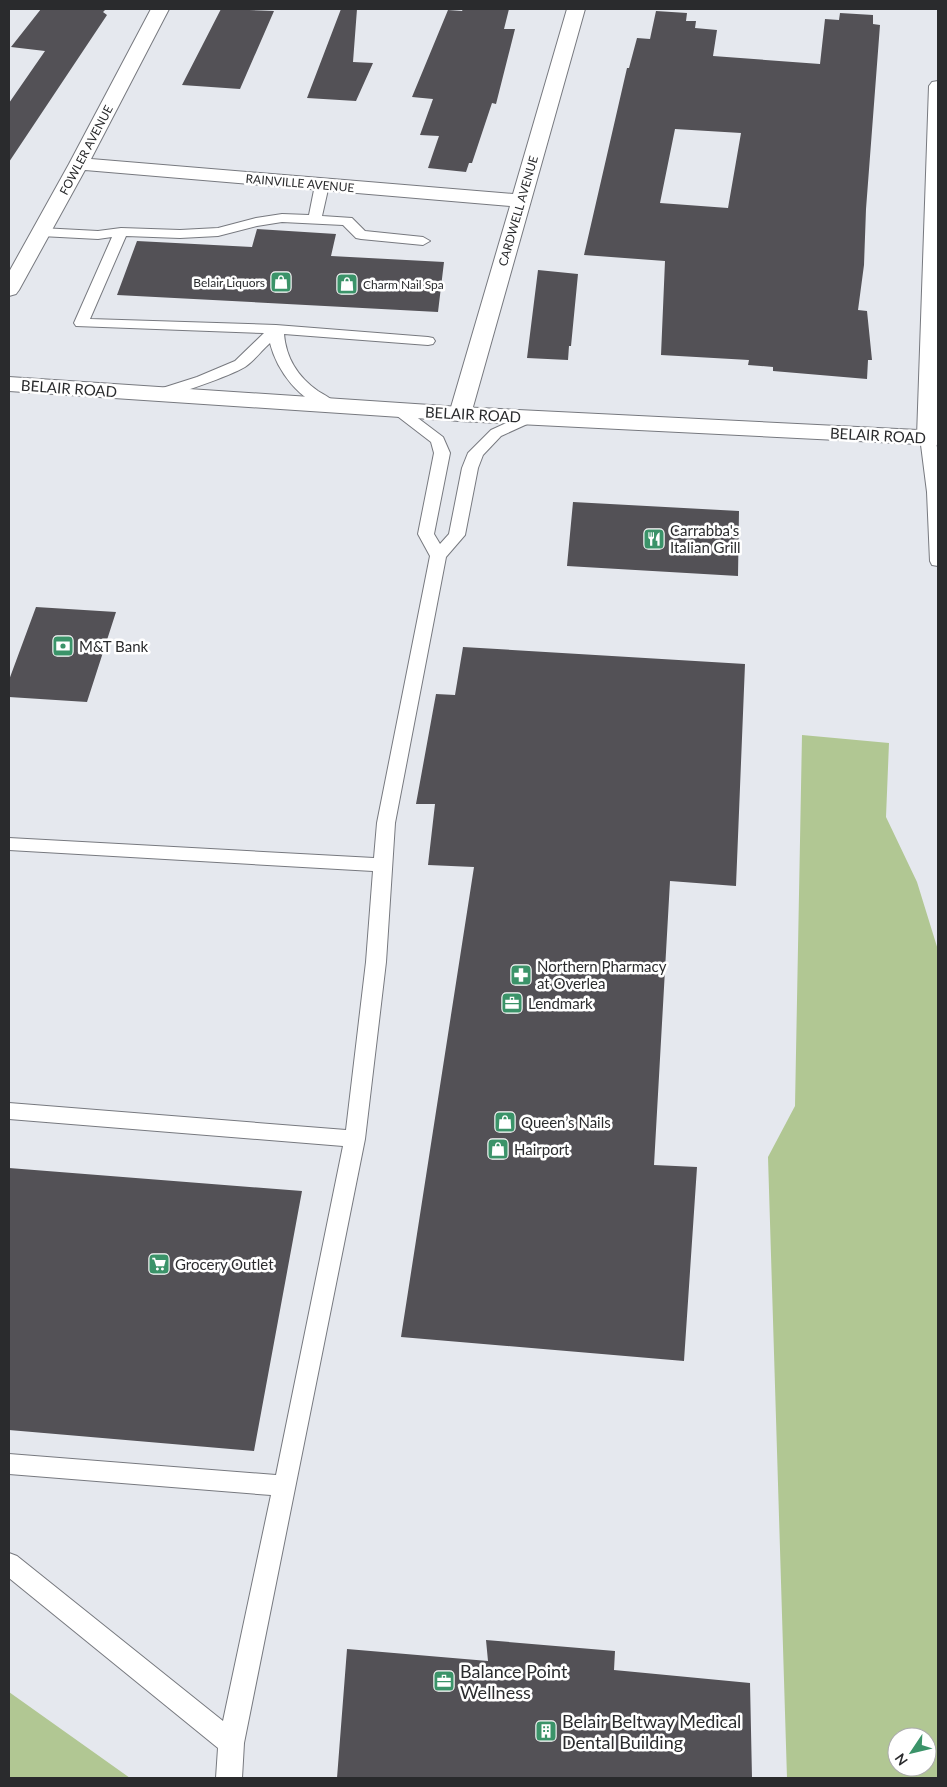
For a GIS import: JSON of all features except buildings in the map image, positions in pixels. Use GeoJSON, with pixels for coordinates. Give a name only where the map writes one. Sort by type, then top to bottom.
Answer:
{"type":"FeatureCollection","features":[{"type":"Feature","properties":{"kind":"street","name":"FOWLER AVENUE"},"geometry":{"type":"LineString","coordinates":[[10,287],[79,164],[160,9]]}},
{"type":"Feature","properties":{"kind":"street","name":"CARDWELL AVENUE"},"geometry":{"type":"LineString","coordinates":[[460,414],[576,9]]}},
{"type":"Feature","properties":{"kind":"street"},"geometry":{"type":"LineString","coordinates":[[933,438],[938,86]]}},
{"type":"Feature","properties":{"kind":"street","name":"RAINVILLE AVENUE"},"geometry":{"type":"LineString","coordinates":[[79,164],[521,201]]}},
{"type":"Feature","properties":{"kind":"street","name":"BELAIR ROAD"},"geometry":{"type":"LineString","coordinates":[[9,384],[460,414],[933,438]]}},
{"type":"Feature","properties":{"kind":"lane"},"geometry":{"type":"LineString","coordinates":[[315,219],[322,185]]}},
{"type":"Feature","properties":{"kind":"lane"},"geometry":{"type":"LineString","coordinates":[[41,232],[98,236],[121,232],[180,234],[218,232],[256,222],[282,218],[347,221],[361,235],[423,240]]}},
{"type":"Feature","properties":{"kind":"lane"},"geometry":{"type":"LineString","coordinates":[[121,232],[81,323],[276,329],[428,341]]}},
{"type":"Feature","properties":{"kind":"lane"},"geometry":{"type":"LineString","coordinates":[[158,394],[202,380],[240,364],[276,329]]}},
{"type":"Feature","properties":{"kind":"lane"},"geometry":{"type":"LineString","coordinates":[[276,329],[276,341],[283,361],[297,383],[310,394],[330,405]]}},
{"type":"Feature","properties":{"kind":"lane"},"geometry":{"type":"LineString","coordinates":[[397,410],[438,440],[442,453],[426,534],[438,556]]}},
{"type":"Feature","properties":{"kind":"lane"},"geometry":{"type":"LineString","coordinates":[[229,1778],[231,1743],[286,1486],[355,1139],[376,962],[386,823],[438,556],[456,535],[470,468],[476,453],[496,434],[531,418]]}},
{"type":"Feature","properties":{"kind":"lane"},"geometry":{"type":"LineString","coordinates":[[933,438],[937,492],[938,561]]}},
{"type":"Feature","properties":{"kind":"lane"},"geometry":{"type":"LineString","coordinates":[[9,844],[383,865]]}},
{"type":"Feature","properties":{"kind":"lane"},"geometry":{"type":"LineString","coordinates":[[9,1111],[355,1139]]}},
{"type":"Feature","properties":{"kind":"lane"},"geometry":{"type":"LineString","coordinates":[[9,1464],[286,1486]]}},
{"type":"Feature","properties":{"kind":"lane"},"geometry":{"type":"LineString","coordinates":[[9,1564],[231,1743]]}},
{"type":"Feature","properties":{"kind":"green space"},"geometry":{"type":"Polygon","coordinates":[[[802,735],[889,743],[886,817],[917,882],[938,950],[938,1778],[787,1778],[768,1157],[795,1106],[802,735]]]}},
{"type":"Feature","properties":{"kind":"green space"},"geometry":{"type":"Polygon","coordinates":[[[9,1692],[130,1778],[9,1778],[9,1692]]]}},
{"type":"Feature","properties":{"kind":"place","name":"Belair Liquors"},"geometry":{"type":"Point","coordinates":[281,282]}},
{"type":"Feature","properties":{"kind":"place","name":"Charm Nail Spa"},"geometry":{"type":"Point","coordinates":[347,284]}},
{"type":"Feature","properties":{"kind":"place","name":"Carrabba's Italian Grill"},"geometry":{"type":"Point","coordinates":[654,539]}},
{"type":"Feature","properties":{"kind":"place","name":"M&T Bank"},"geometry":{"type":"Point","coordinates":[63,646]}},
{"type":"Feature","properties":{"kind":"place","name":"Northern Pharmacy at Overlea"},"geometry":{"type":"Point","coordinates":[521,975]}},
{"type":"Feature","properties":{"kind":"place","name":"Lendmark"},"geometry":{"type":"Point","coordinates":[512,1003]}},
{"type":"Feature","properties":{"kind":"place","name":"Queen’s Nails"},"geometry":{"type":"Point","coordinates":[505,1122]}},
{"type":"Feature","properties":{"kind":"place","name":"Hairport"},"geometry":{"type":"Point","coordinates":[498,1149]}},
{"type":"Feature","properties":{"kind":"place","name":"Grocery Outlet"},"geometry":{"type":"Point","coordinates":[159,1264]}},
{"type":"Feature","properties":{"kind":"place","name":"Balance Point Wellness"},"geometry":{"type":"Point","coordinates":[444,1681]}},
{"type":"Feature","properties":{"kind":"place","name":"Belair Beltway Medical Dental Building"},"geometry":{"type":"Point","coordinates":[546,1731]}}]}
